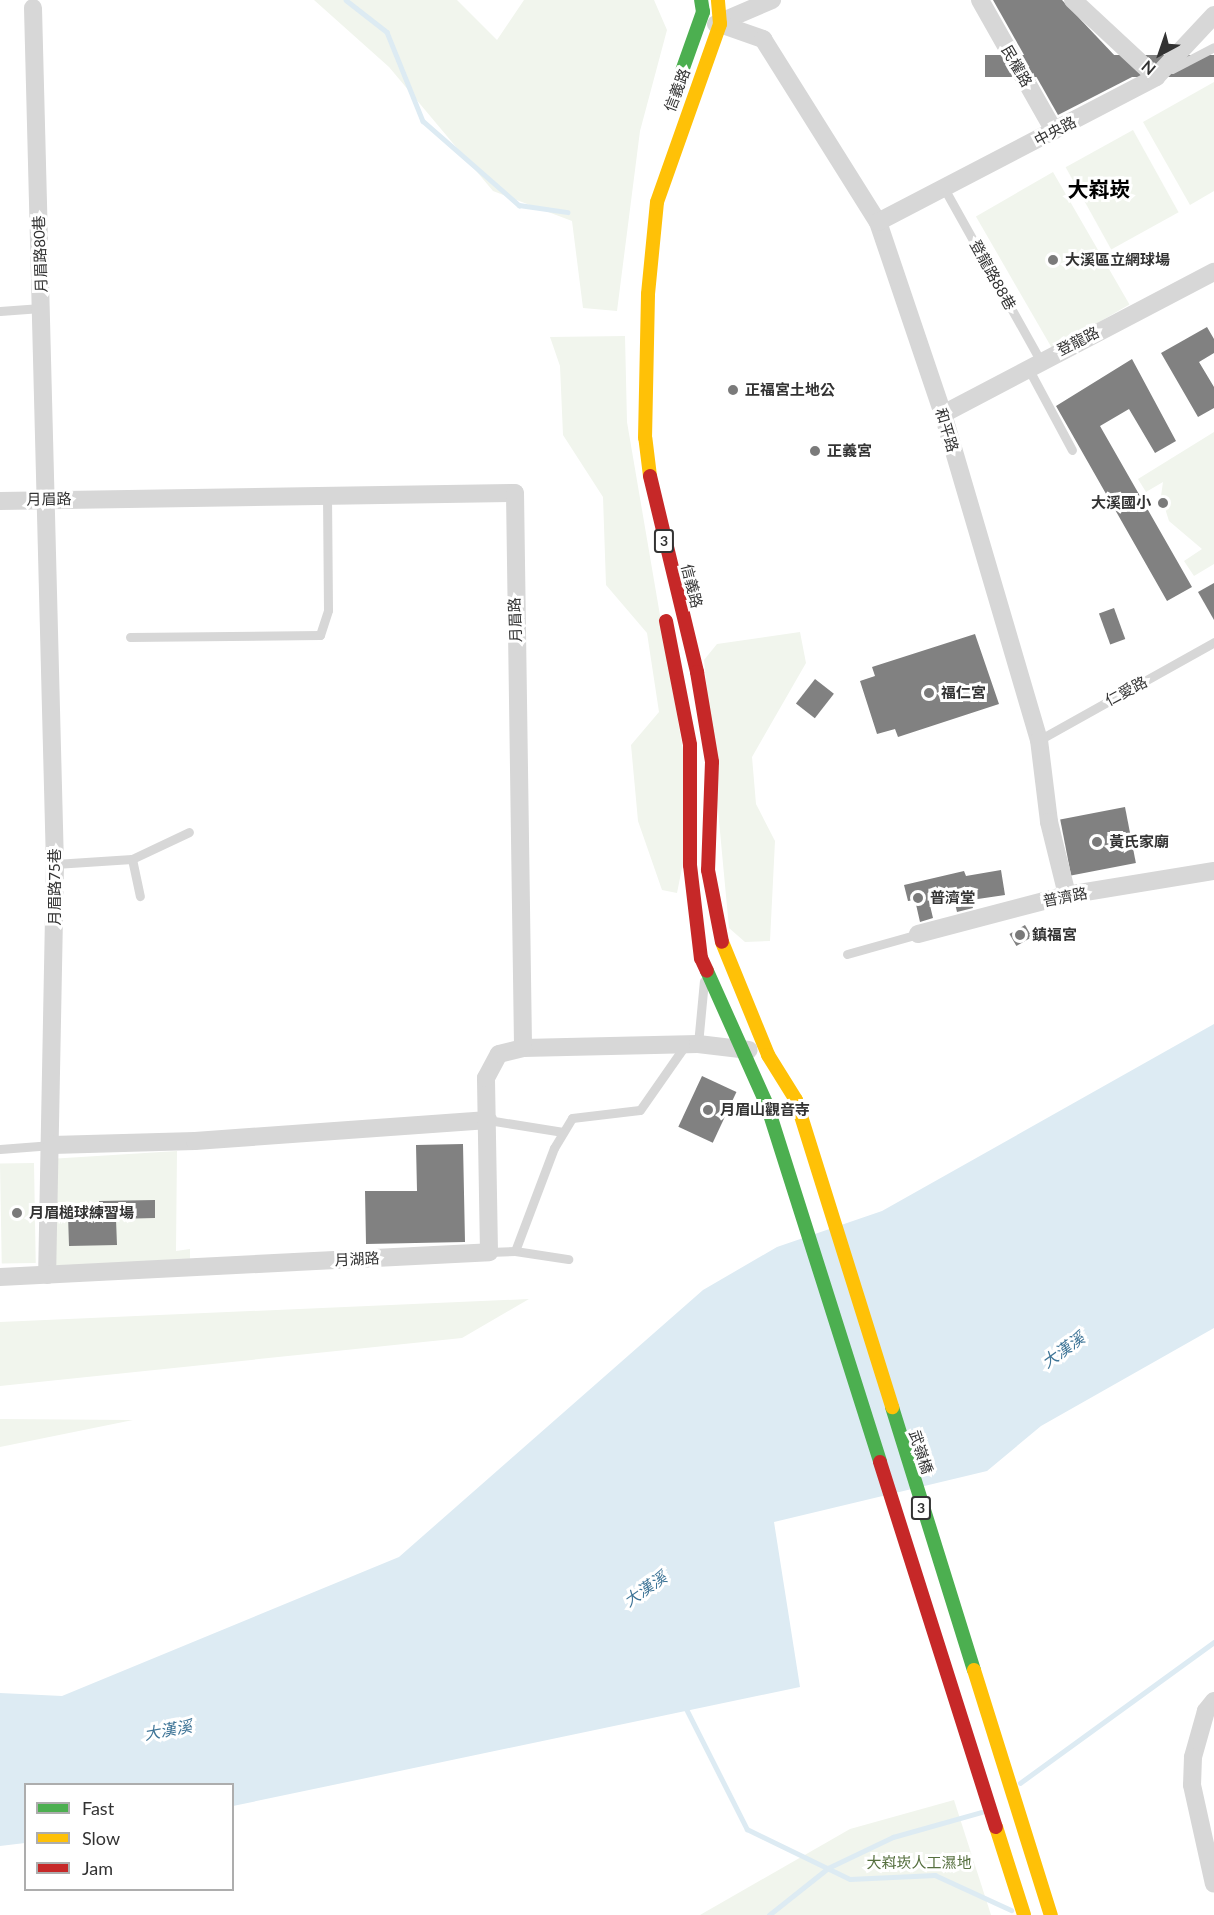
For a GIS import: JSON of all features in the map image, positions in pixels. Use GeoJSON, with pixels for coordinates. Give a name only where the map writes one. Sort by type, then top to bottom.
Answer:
{"type":"FeatureCollection","features":[{"type":"Feature","properties":{"kind":"main road","name":"信義路"},"geometry":{"type":"LineString","coordinates":[[678,82],[697,27],[701,0]]}},
{"type":"Feature","properties":{"kind":"main road","name":"信義路"},"geometry":{"type":"LineString","coordinates":[[718,0],[720,24],[657,202],[648,294],[645,438],[655,508],[697,672],[712,762],[708,870],[713,913],[733,977],[768,1055],[796,1100]]}},
{"type":"Feature","properties":{"kind":"main road","name":"信義路"},"geometry":{"type":"LineString","coordinates":[[651,169],[635,296],[633,430],[657,572]]}},
{"type":"Feature","properties":{"kind":"main road","name":"3"},"geometry":{"type":"LineString","coordinates":[[663,606],[690,745],[691,876],[707,971],[738,1047],[767,1105],[1024,1915]]}},
{"type":"Feature","properties":{"kind":"main road","name":"武嶺橋"},"geometry":{"type":"LineString","coordinates":[[796,1100],[1051,1915]]}},
{"type":"Feature","properties":{"kind":"street"},"geometry":{"type":"LineString","coordinates":[[697,27],[720,24],[772,0]]}},
{"type":"Feature","properties":{"kind":"street","name":"民權路"},"geometry":{"type":"LineString","coordinates":[[980,0],[1054,131]]}},
{"type":"Feature","properties":{"kind":"street"},"geometry":{"type":"LineString","coordinates":[[1073,0],[1156,77]]}},
{"type":"Feature","properties":{"kind":"street","name":"月眉路80巷"},"geometry":{"type":"LineString","coordinates":[[33,8],[49,499]]}},
{"type":"Feature","properties":{"kind":"street","name":"中央路"},"geometry":{"type":"LineString","coordinates":[[878,222],[945,190],[1156,77],[1214,15]]}},
{"type":"Feature","properties":{"kind":"street","name":"和平路"},"geometry":{"type":"LineString","coordinates":[[720,24],[763,39],[878,222],[943,414],[1039,740],[1049,822],[1067,895]]}},
{"type":"Feature","properties":{"kind":"street","name":"登龍路"},"geometry":{"type":"LineString","coordinates":[[943,414],[1034,364],[1214,272]]}},
{"type":"Feature","properties":{"kind":"street","name":"月眉路"},"geometry":{"type":"LineString","coordinates":[[0,501],[327,492],[515,493],[523,1048]]}},
{"type":"Feature","properties":{"kind":"street","name":"月眉路75巷"},"geometry":{"type":"LineString","coordinates":[[48,1275],[52,1146],[55,864],[49,499]]}},
{"type":"Feature","properties":{"kind":"street","name":"普濟路"},"geometry":{"type":"LineString","coordinates":[[918,934],[1067,895],[1214,871]]}},
{"type":"Feature","properties":{"kind":"street"},"geometry":{"type":"LineString","coordinates":[[489,1252],[486,1078],[499,1054],[523,1048],[691,1045],[738,1047],[768,1055]]}},
{"type":"Feature","properties":{"kind":"street"},"geometry":{"type":"LineString","coordinates":[[52,1146],[195,1141],[488,1120]]}},
{"type":"Feature","properties":{"kind":"street","name":"月湖路"},"geometry":{"type":"LineString","coordinates":[[0,1277],[489,1252]]}},
{"type":"Feature","properties":{"kind":"street"},"geometry":{"type":"LineString","coordinates":[[1214,1701],[1206,1710],[1193,1757],[1192,1785],[1214,1884]]}},
{"type":"Feature","properties":{"kind":"lane"},"geometry":{"type":"LineString","coordinates":[[1156,77],[1214,46]]}},
{"type":"Feature","properties":{"kind":"lane","name":"登龍路88巷"},"geometry":{"type":"LineString","coordinates":[[945,190],[1034,364],[1072,450]]}},
{"type":"Feature","properties":{"kind":"lane"},"geometry":{"type":"LineString","coordinates":[[0,310],[41,308]]}},
{"type":"Feature","properties":{"kind":"lane"},"geometry":{"type":"LineString","coordinates":[[130,637],[320,635],[328,610],[327,492]]}},
{"type":"Feature","properties":{"kind":"lane","name":"仁愛路"},"geometry":{"type":"LineString","coordinates":[[1039,740],[1214,642]]}},
{"type":"Feature","properties":{"kind":"lane"},"geometry":{"type":"LineString","coordinates":[[55,864],[132,859],[189,832]]}},
{"type":"Feature","properties":{"kind":"lane"},"geometry":{"type":"LineString","coordinates":[[132,859],[140,896]]}},
{"type":"Feature","properties":{"kind":"lane"},"geometry":{"type":"LineString","coordinates":[[847,954],[918,934]]}},
{"type":"Feature","properties":{"kind":"lane"},"geometry":{"type":"LineString","coordinates":[[515,1251],[563,1132],[572,1118],[640,1110],[691,1045],[707,971]]}},
{"type":"Feature","properties":{"kind":"lane"},"geometry":{"type":"LineString","coordinates":[[488,1120],[563,1132]]}},
{"type":"Feature","properties":{"kind":"lane"},"geometry":{"type":"LineString","coordinates":[[0,1149],[52,1146]]}},
{"type":"Feature","properties":{"kind":"lane"},"geometry":{"type":"LineString","coordinates":[[489,1252],[515,1251],[567,1259]]}},
{"type":"Feature","properties":{"kind":"green space"},"geometry":{"type":"Polygon","coordinates":[[[314,0],[457,0],[497,40],[524,0],[654,0],[667,30],[640,131],[617,311],[583,308],[572,221],[493,191],[389,67],[314,0]]]}},
{"type":"Feature","properties":{"kind":"green space"},"geometry":{"type":"Polygon","coordinates":[[[1214,82],[1214,191],[1190,205],[1143,122],[1214,82]]]}},
{"type":"Feature","properties":{"kind":"green space"},"geometry":{"type":"Polygon","coordinates":[[[1133,130],[1179,212],[1111,250],[1066,167],[1133,130]]]}},
{"type":"Feature","properties":{"kind":"green space","name":"大溪區立網球場"},"geometry":{"type":"Polygon","coordinates":[[[1053,172],[1130,305],[1052,349],[976,216],[1053,172]]]}},
{"type":"Feature","properties":{"kind":"green space"},"geometry":{"type":"Polygon","coordinates":[[[625,336],[627,422],[683,750],[683,863],[677,893],[662,890],[638,821],[631,745],[659,712],[647,633],[606,585],[603,497],[563,435],[560,366],[550,337],[625,336]]]}},
{"type":"Feature","properties":{"kind":"green space"},"geometry":{"type":"Polygon","coordinates":[[[1214,432],[1214,564],[1194,576],[1184,561],[1202,549],[1169,521],[1161,496],[1163,482],[1146,492],[1138,479],[1214,432]]]}},
{"type":"Feature","properties":{"kind":"green space"},"geometry":{"type":"Polygon","coordinates":[[[800,632],[806,663],[752,757],[756,804],[775,841],[770,941],[745,942],[729,928],[704,660],[717,644],[800,632]]]}},
{"type":"Feature","properties":{"kind":"green space"},"geometry":{"type":"Polygon","coordinates":[[[177,1151],[176,1251],[190,1249],[190,1266],[49,1273],[49,1159],[177,1151]]]}},
{"type":"Feature","properties":{"kind":"green space","name":"月眉槌球練習場"},"geometry":{"type":"Polygon","coordinates":[[[34,1163],[36,1263],[2,1264],[0,1164],[34,1163]]]}},
{"type":"Feature","properties":{"kind":"green space"},"geometry":{"type":"Polygon","coordinates":[[[529,1299],[462,1338],[0,1386],[0,1322],[529,1299]]]}},
{"type":"Feature","properties":{"kind":"green space"},"geometry":{"type":"Polygon","coordinates":[[[0,1419],[133,1420],[0,1447],[0,1419]]]}},
{"type":"Feature","properties":{"kind":"green space","name":"大嵙崁人工濕地"},"geometry":{"type":"Polygon","coordinates":[[[954,1800],[991,1915],[700,1915],[850,1829],[954,1800]]]}},
{"type":"Feature","properties":{"kind":"water","name":"大漢溪"},"geometry":{"type":"Polygon","coordinates":[[[1214,1024],[1214,1328],[1041,1426],[987,1471],[774,1522],[800,1687],[234,1806],[234,1783],[24,1783],[24,1843],[0,1846],[0,1693],[62,1696],[399,1557],[703,1290],[777,1247],[882,1211],[1214,1024]]]}},
{"type":"Feature","properties":{"kind":"building"},"geometry":{"type":"Polygon","coordinates":[[[993,0],[1062,0],[1134,76],[1058,115],[993,0]]]}},
{"type":"Feature","properties":{"kind":"building"},"geometry":{"type":"Polygon","coordinates":[[[985,55],[1214,55],[1214,77],[985,77],[985,55]]]}},
{"type":"Feature","properties":{"kind":"building"},"geometry":{"type":"Polygon","coordinates":[[[1207,327],[1214,339],[1214,353],[1199,362],[1214,387],[1214,408],[1198,417],[1161,353],[1207,327]]]}},
{"type":"Feature","properties":{"kind":"building"},"geometry":{"type":"Polygon","coordinates":[[[1132,359],[1176,441],[1155,453],[1129,409],[1100,426],[1192,587],[1167,601],[1056,406],[1132,359]]]}},
{"type":"Feature","properties":{"kind":"building"},"geometry":{"type":"Polygon","coordinates":[[[1214,583],[1214,620],[1198,592],[1214,583]]]}},
{"type":"Feature","properties":{"kind":"building"},"geometry":{"type":"Polygon","coordinates":[[[1114,608],[1125,639],[1110,644],[1099,613],[1114,608]]]}},
{"type":"Feature","properties":{"kind":"building","name":"福仁宮"},"geometry":{"type":"Polygon","coordinates":[[[975,634],[999,704],[898,737],[895,729],[877,734],[860,681],[875,676],[872,667],[975,634]]]}},
{"type":"Feature","properties":{"kind":"building"},"geometry":{"type":"Polygon","coordinates":[[[815,679],[834,694],[815,718],[796,703],[815,679]]]}},
{"type":"Feature","properties":{"kind":"building","name":"黃氏家廟"},"geometry":{"type":"Polygon","coordinates":[[[1125,807],[1136,863],[1071,876],[1060,820],[1125,807]]]}},
{"type":"Feature","properties":{"kind":"building","name":"普濟堂"},"geometry":{"type":"Polygon","coordinates":[[[1001,870],[1005,895],[971,900],[973,908],[957,912],[952,891],[928,897],[933,918],[920,922],[915,900],[908,901],[904,885],[964,871],[966,876],[1001,870]]]}},
{"type":"Feature","properties":{"kind":"building","name":"鎮福宮"},"geometry":{"type":"Polygon","coordinates":[[[1025,925],[1032,937],[1016,946],[1009,934],[1025,925]]]}},
{"type":"Feature","properties":{"kind":"building","name":"月眉山觀音寺"},"geometry":{"type":"Polygon","coordinates":[[[702,1076],[736,1092],[713,1143],[678,1127],[702,1076]]]}},
{"type":"Feature","properties":{"kind":"building"},"geometry":{"type":"Polygon","coordinates":[[[463,1144],[465,1242],[366,1244],[365,1191],[417,1191],[416,1145],[463,1144]]]}},
{"type":"Feature","properties":{"kind":"building"},"geometry":{"type":"Polygon","coordinates":[[[155,1200],[155,1218],[116,1219],[117,1245],[69,1246],[68,1215],[99,1214],[99,1201],[155,1200]]]}},
{"type":"Feature","properties":{"kind":"waterway"},"geometry":{"type":"LineString","coordinates":[[346,0],[387,32],[423,121],[519,205],[567,212]]}},
{"type":"Feature","properties":{"kind":"waterway"},"geometry":{"type":"LineString","coordinates":[[1020,1783],[1214,1642]]}},
{"type":"Feature","properties":{"kind":"waterway"},"geometry":{"type":"LineString","coordinates":[[685,1706],[747,1829],[850,1879],[935,1875],[1011,1910]]}},
{"type":"Feature","properties":{"kind":"waterway"},"geometry":{"type":"LineString","coordinates":[[769,1915],[828,1868],[893,1837],[982,1812]]}},
{"type":"Feature","properties":{"kind":"traffic: fast"},"geometry":{"type":"LineString","coordinates":[[682,71],[703,12],[701,0]]}},
{"type":"Feature","properties":{"kind":"traffic: fast"},"geometry":{"type":"LineString","coordinates":[[707,971],[767,1105],[880,1462]]}},
{"type":"Feature","properties":{"kind":"traffic: fast"},"geometry":{"type":"LineString","coordinates":[[892,1407],[974,1670]]}},
{"type":"Feature","properties":{"kind":"traffic: slow"},"geometry":{"type":"LineString","coordinates":[[650,476],[645,438],[648,294],[657,202],[720,24],[718,0]]}},
{"type":"Feature","properties":{"kind":"traffic: slow"},"geometry":{"type":"LineString","coordinates":[[722,942],[768,1055],[796,1100],[892,1407]]}},
{"type":"Feature","properties":{"kind":"traffic: slow"},"geometry":{"type":"LineString","coordinates":[[974,1670],[1051,1915]]}},
{"type":"Feature","properties":{"kind":"traffic: slow"},"geometry":{"type":"LineString","coordinates":[[996,1827],[1024,1915]]}},
{"type":"Feature","properties":{"kind":"traffic: jam"},"geometry":{"type":"LineString","coordinates":[[650,476],[697,672],[712,762],[708,870],[722,942]]}},
{"type":"Feature","properties":{"kind":"traffic: jam"},"geometry":{"type":"LineString","coordinates":[[666,621],[690,745],[690,865],[701,958],[707,971]]}},
{"type":"Feature","properties":{"kind":"traffic: jam"},"geometry":{"type":"LineString","coordinates":[[880,1462],[996,1827]]}},
{"type":"Feature","properties":{"kind":"place","name":"大溪區立網球場"},"geometry":{"type":"Point","coordinates":[1053,260]}},
{"type":"Feature","properties":{"kind":"place","name":"正福宮土地公"},"geometry":{"type":"Point","coordinates":[733,390]}},
{"type":"Feature","properties":{"kind":"place","name":"正義宮"},"geometry":{"type":"Point","coordinates":[815,451]}},
{"type":"Feature","properties":{"kind":"place","name":"大溪國小"},"geometry":{"type":"Point","coordinates":[1163,503]}},
{"type":"Feature","properties":{"kind":"place","name":"福仁宮"},"geometry":{"type":"Point","coordinates":[929,693]}},
{"type":"Feature","properties":{"kind":"place","name":"黃氏家廟"},"geometry":{"type":"Point","coordinates":[1097,842]}},
{"type":"Feature","properties":{"kind":"place","name":"普濟堂"},"geometry":{"type":"Point","coordinates":[918,898]}},
{"type":"Feature","properties":{"kind":"place","name":"鎮福宮"},"geometry":{"type":"Point","coordinates":[1020,935]}},
{"type":"Feature","properties":{"kind":"place","name":"月眉山觀音寺"},"geometry":{"type":"Point","coordinates":[708,1110]}},
{"type":"Feature","properties":{"kind":"place","name":"月眉槌球練習場"},"geometry":{"type":"Point","coordinates":[17,1213]}},
{"type":"Feature","properties":{"kind":"district","name":"大嵙崁"},"geometry":{"type":"Point","coordinates":[1099,189]}}]}
